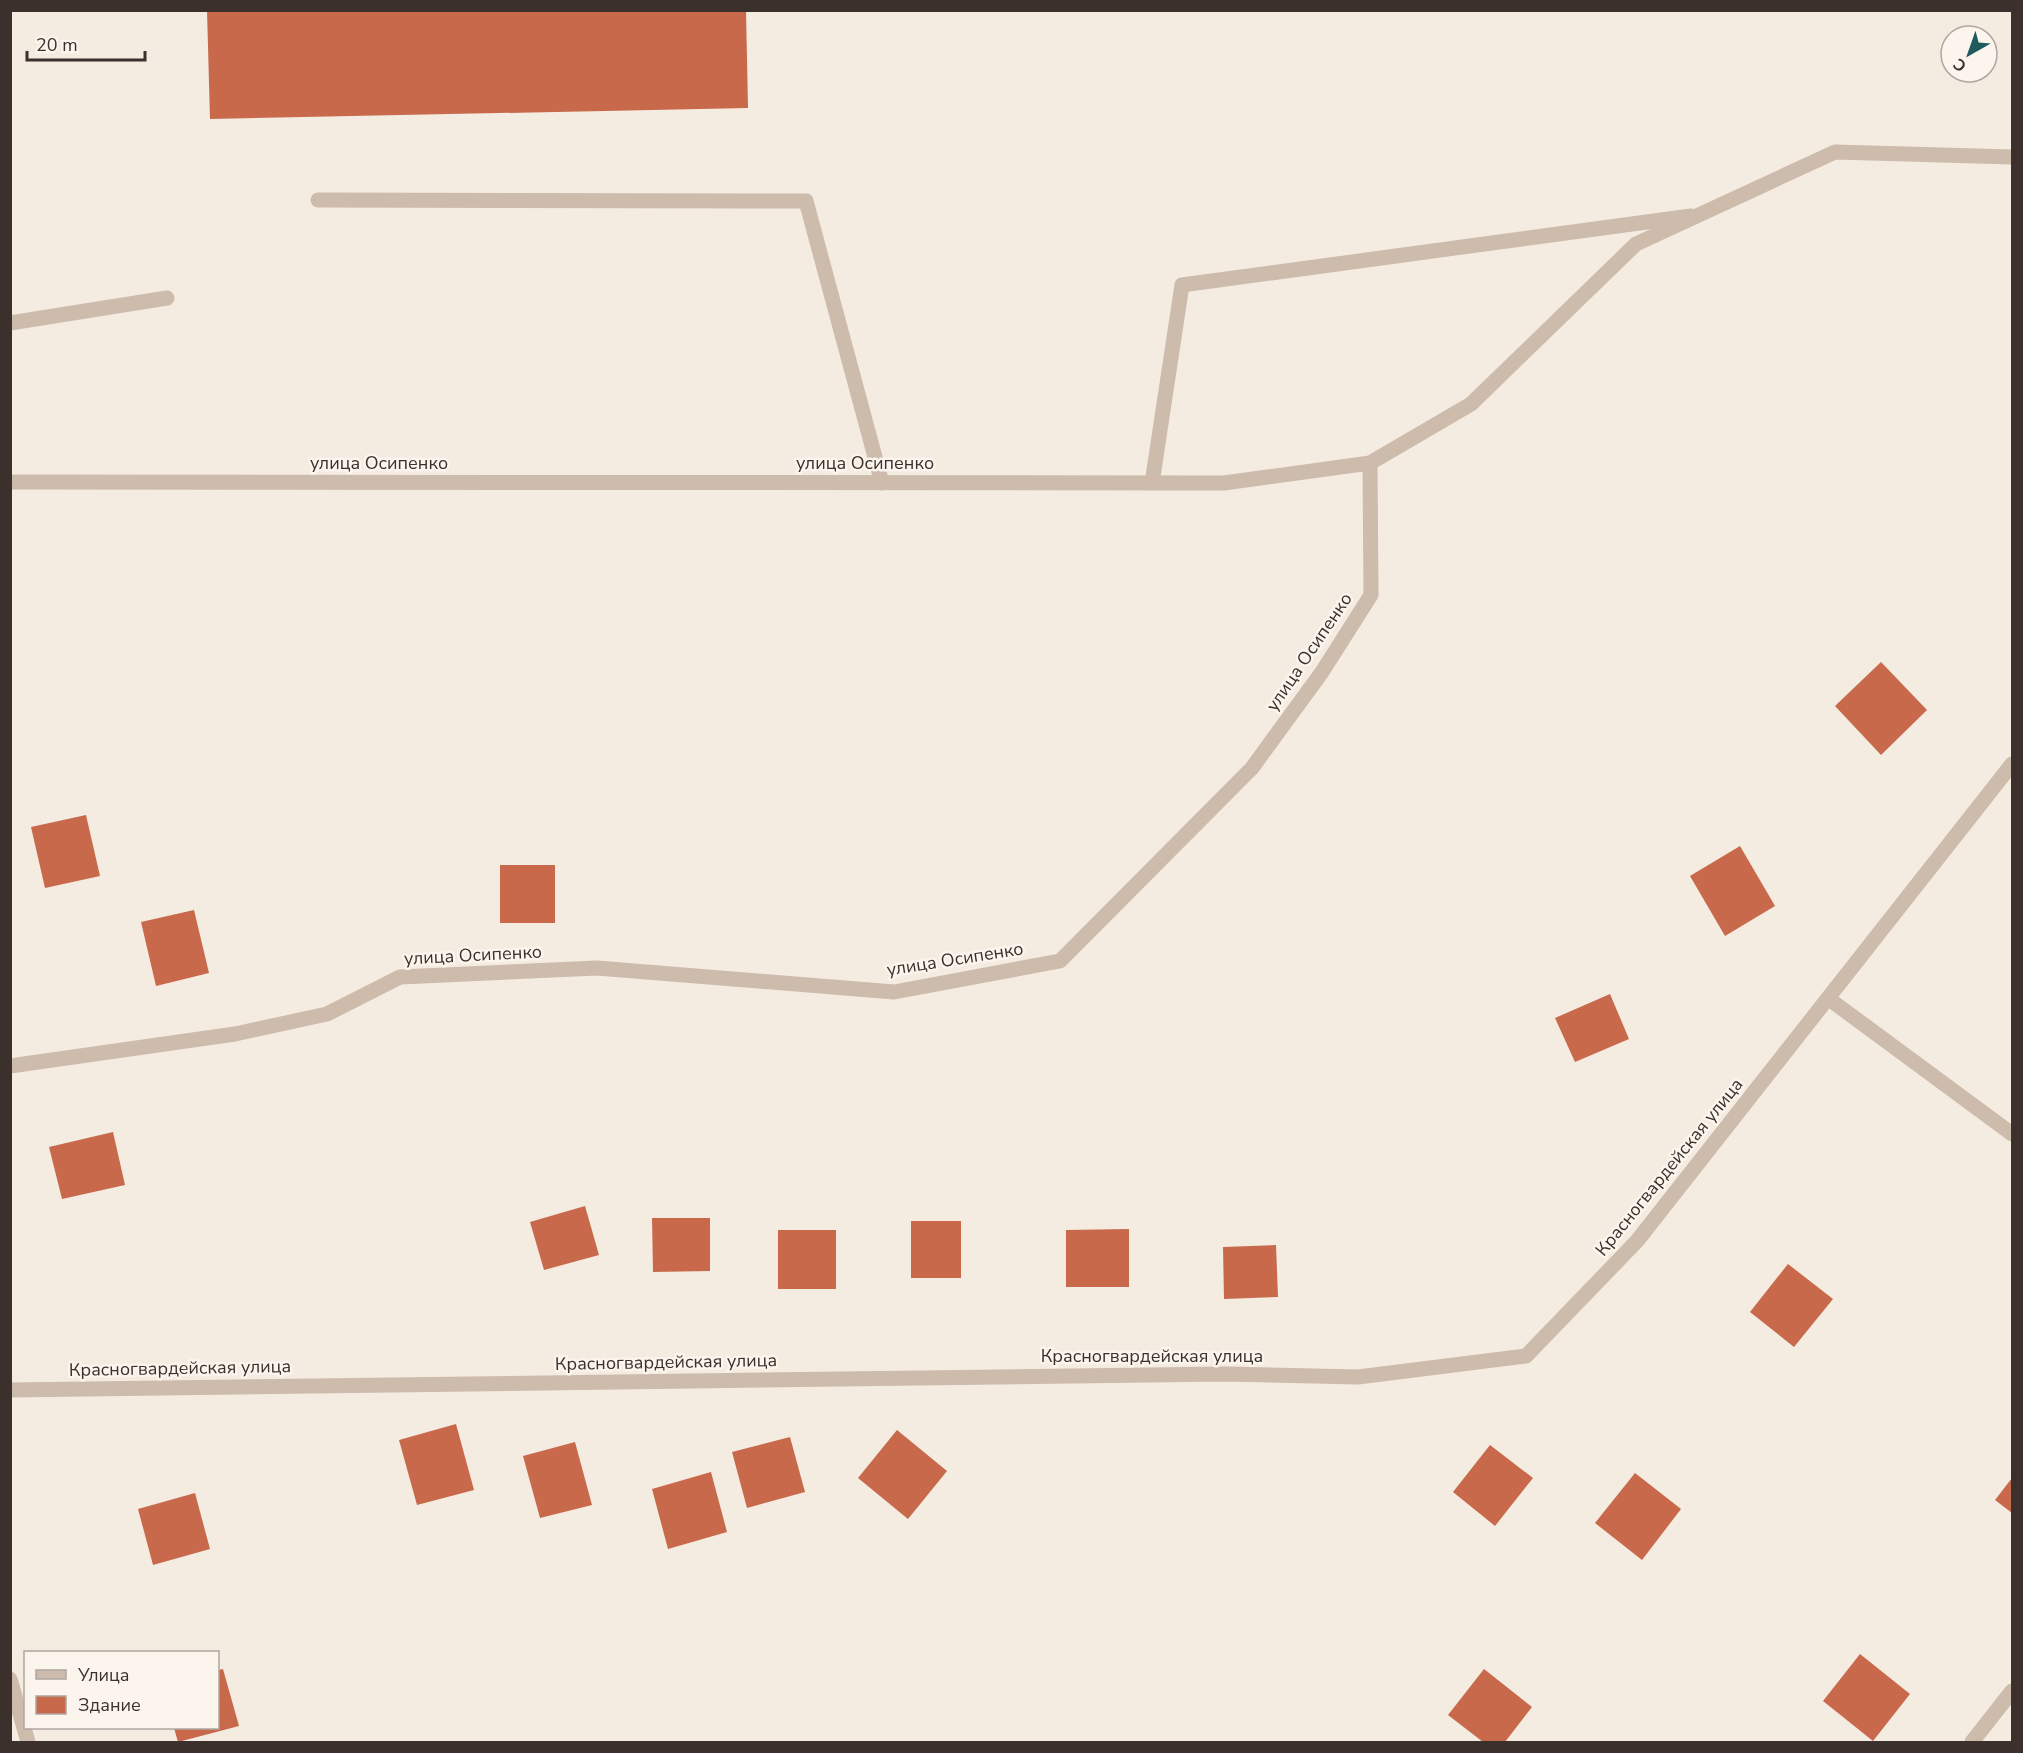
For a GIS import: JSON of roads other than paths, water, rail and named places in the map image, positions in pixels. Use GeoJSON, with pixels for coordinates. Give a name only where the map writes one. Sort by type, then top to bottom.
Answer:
{"type":"FeatureCollection","features":[{"type":"Feature","properties":{"kind":"street"},"geometry":{"type":"LineString","coordinates":[[1370,463],[1471,404],[1636,244],[1835,152],[2013,157]]}},
{"type":"Feature","properties":{"kind":"street"},"geometry":{"type":"LineString","coordinates":[[318,200],[806,201],[882,483]]}},
{"type":"Feature","properties":{"kind":"street"},"geometry":{"type":"LineString","coordinates":[[1152,483],[1182,285],[1700,215]]}},
{"type":"Feature","properties":{"kind":"street"},"geometry":{"type":"LineString","coordinates":[[10,323],[167,298]]}},
{"type":"Feature","properties":{"kind":"street","name":"улица Осипенко"},"geometry":{"type":"LineString","coordinates":[[10,482],[1224,483],[1370,463],[1371,595],[1322,672],[1252,768],[1060,961],[894,992],[597,968],[400,977],[327,1014],[235,1034],[10,1066]]}},
{"type":"Feature","properties":{"kind":"street","name":"Красногвардейская улица"},"geometry":{"type":"LineString","coordinates":[[10,1390],[1224,1374],[1358,1377],[1526,1356],[1637,1241],[2013,764]]}},
{"type":"Feature","properties":{"kind":"street"},"geometry":{"type":"LineString","coordinates":[[1829,999],[2013,1134]]}},
{"type":"Feature","properties":{"kind":"street"},"geometry":{"type":"LineString","coordinates":[[10,1679],[24,1729]]}},
{"type":"Feature","properties":{"kind":"street"},"geometry":{"type":"LineString","coordinates":[[1972,1743],[2013,1691]]}}]}
